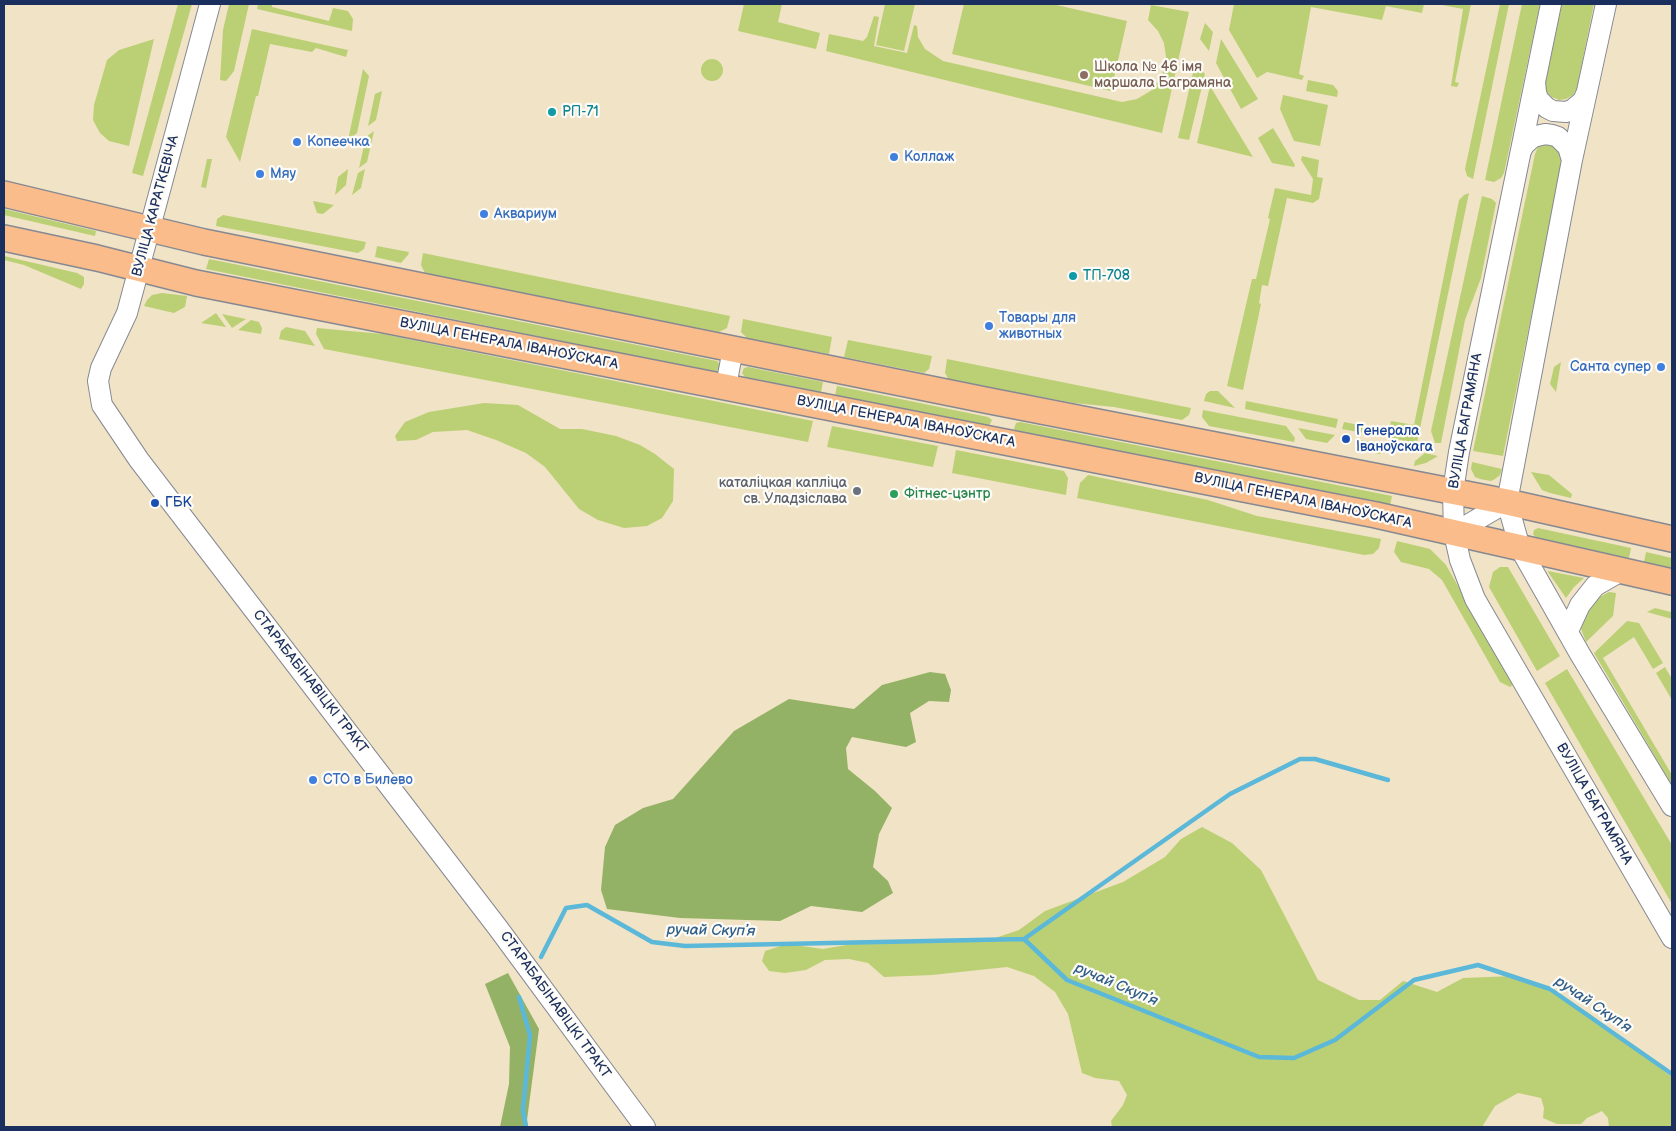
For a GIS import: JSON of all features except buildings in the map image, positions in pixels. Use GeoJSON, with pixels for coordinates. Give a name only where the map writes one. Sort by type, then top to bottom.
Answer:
{"type":"FeatureCollection","features":[{"type":"Feature","properties":{"kind":"main road"},"geometry":{"type":"LineString","coordinates":[[4,194],[213,244],[990,401],[1453,491],[1672,539]]}},
{"type":"Feature","properties":{"kind":"main road","name":"ВУЛІЦА ГЕНЕРАЛА ІВАНОЎСКАГА"},"geometry":{"type":"LineString","coordinates":[[4,238],[196,283],[726,386],[1020,446],[1249,489],[1672,582]]}},
{"type":"Feature","properties":{"kind":"main road"},"geometry":{"type":"LineString","coordinates":[[982,438],[992,433],[999,423],[999,413],[990,401]]}},
{"type":"Feature","properties":{"kind":"main road"},"geometry":{"type":"LineString","coordinates":[[1020,446],[1010,437],[1007,425],[1012,414],[1021,408],[1027,408]]}},
{"type":"Feature","properties":{"kind":"street","name":"ВУЛІЦА КАРАТКЕВІЧА"},"geometry":{"type":"LineString","coordinates":[[102,405],[98,381],[101,368],[127,313],[210,4]]}},
{"type":"Feature","properties":{"kind":"street","name":"ВУЛІЦА БАГРАМЯНА"},"geometry":{"type":"LineString","coordinates":[[1551,4],[1458,452],[1453,491],[1454,533],[1460,560],[1475,599],[1672,938]]}},
{"type":"Feature","properties":{"kind":"street"},"geometry":{"type":"LineString","coordinates":[[1606,4],[1572,160],[1507,502],[1520,548],[1580,654],[1672,806]]}},
{"type":"Feature","properties":{"kind":"street"},"geometry":{"type":"LineString","coordinates":[[1536,80],[1535,86],[1538,99],[1553,111],[1566,112],[1578,106],[1586,95],[1587,89]]}},
{"type":"Feature","properties":{"kind":"street"},"geometry":{"type":"LineString","coordinates":[[1521,151],[1528,140],[1533,137],[1552,134],[1568,147],[1572,160]]}},
{"type":"Feature","properties":{"kind":"street"},"geometry":{"type":"LineString","coordinates":[[726,386],[732,349]]}},
{"type":"Feature","properties":{"kind":"street","name":"СТАРАБАБІНАВІЦКІ ТРАКТ"},"geometry":{"type":"LineString","coordinates":[[102,405],[139,460],[498,928],[645,1127]]}},
{"type":"Feature","properties":{"kind":"street"},"geometry":{"type":"LineString","coordinates":[[1454,533],[1507,502]]}},
{"type":"Feature","properties":{"kind":"street"},"geometry":{"type":"LineString","coordinates":[[1568,631],[1580,605],[1595,586],[1621,571]]}},
{"type":"Feature","properties":{"kind":"green space"},"geometry":{"type":"Polygon","coordinates":[[[178,4],[192,4],[143,176],[132,173],[178,4]]]}},
{"type":"Feature","properties":{"kind":"green space"},"geometry":{"type":"Polygon","coordinates":[[[229,4],[249,4],[234,71],[226,81],[220,80],[223,30],[229,4]]]}},
{"type":"Feature","properties":{"kind":"green space"},"geometry":{"type":"Polygon","coordinates":[[[258,4],[272,4],[272,7],[329,21],[333,8],[348,11],[353,19],[352,31],[257,9],[258,4]]]}},
{"type":"Feature","properties":{"kind":"green space"},"geometry":{"type":"Polygon","coordinates":[[[744,4],[782,4],[778,22],[820,33],[816,49],[738,31],[744,4]]]}},
{"type":"Feature","properties":{"kind":"green space"},"geometry":{"type":"Polygon","coordinates":[[[885,4],[915,4],[904,51],[876,45],[885,4]]]}},
{"type":"Feature","properties":{"kind":"green space"},"geometry":{"type":"Polygon","coordinates":[[[964,4],[1052,4],[1127,21],[1111,91],[952,54],[964,4]]]}},
{"type":"Feature","properties":{"kind":"green space"},"geometry":{"type":"Polygon","coordinates":[[[1234,4],[1424,4],[1422,13],[1386,6],[1382,20],[1311,7],[1299,74],[1304,76],[1302,80],[1267,72],[1257,78],[1229,30],[1234,4]]]}},
{"type":"Feature","properties":{"kind":"green space"},"geometry":{"type":"Polygon","coordinates":[[[1437,4],[1471,4],[1455,82],[1459,83],[1457,87],[1451,86],[1463,9],[1437,4]]]}},
{"type":"Feature","properties":{"kind":"green space"},"geometry":{"type":"Polygon","coordinates":[[[1500,4],[1509,4],[1473,179],[1467,176],[1465,169],[1500,4]]]}},
{"type":"Feature","properties":{"kind":"green space"},"geometry":{"type":"Polygon","coordinates":[[[1522,4],[1540,4],[1504,173],[1501,178],[1494,182],[1485,180],[1522,4]]]}},
{"type":"Feature","properties":{"kind":"green space"},"geometry":{"type":"Polygon","coordinates":[[[1562,4],[1594,4],[1577,88],[1573,95],[1559,100],[1546,92],[1545,85],[1562,4]]]}},
{"type":"Feature","properties":{"kind":"green space"},"geometry":{"type":"Polygon","coordinates":[[[1151,5],[1189,12],[1162,133],[826,51],[829,34],[863,41],[867,37],[874,16],[879,17],[874,46],[907,53],[914,25],[917,26],[918,37],[925,49],[943,61],[1122,102],[1137,99],[1152,90],[1162,76],[1166,57],[1164,43],[1158,31],[1148,20],[1151,5]]]}},
{"type":"Feature","properties":{"kind":"green space"},"geometry":{"type":"Polygon","coordinates":[[[1205,23],[1213,32],[1209,51],[1200,39],[1205,23]]]}},
{"type":"Feature","properties":{"kind":"green space"},"geometry":{"type":"Polygon","coordinates":[[[252,29],[348,50],[346,57],[316,48],[312,52],[270,44],[240,162],[226,137],[252,29]]]}},
{"type":"Feature","properties":{"kind":"green space"},"geometry":{"type":"Polygon","coordinates":[[[154,39],[129,146],[109,141],[100,133],[93,120],[94,105],[107,60],[119,50],[154,39]]]}},
{"type":"Feature","properties":{"kind":"green space"},"geometry":{"type":"Polygon","coordinates":[[[1221,39],[1258,99],[1241,109],[1216,63],[1221,39]]]}},
{"type":"Feature","properties":{"kind":"green space"},"geometry":{"type":"Polygon","coordinates":[[[712,59],[720,62],[723,70],[720,78],[712,81],[704,78],[701,70],[704,62],[712,59]]]}},
{"type":"Feature","properties":{"kind":"green space"},"geometry":{"type":"Polygon","coordinates":[[[1195,64],[1205,74],[1189,140],[1178,138],[1195,64]]]}},
{"type":"Feature","properties":{"kind":"green space"},"geometry":{"type":"Polygon","coordinates":[[[363,69],[369,76],[357,133],[348,140],[363,69]]]}},
{"type":"Feature","properties":{"kind":"green space"},"geometry":{"type":"Polygon","coordinates":[[[1308,80],[1333,85],[1338,91],[1337,97],[1306,91],[1308,80]]]}},
{"type":"Feature","properties":{"kind":"green space"},"geometry":{"type":"Polygon","coordinates":[[[1210,86],[1253,157],[1197,143],[1210,86]]]}},
{"type":"Feature","properties":{"kind":"green space"},"geometry":{"type":"Polygon","coordinates":[[[382,91],[376,120],[368,126],[375,94],[382,91]]]}},
{"type":"Feature","properties":{"kind":"green space"},"geometry":{"type":"Polygon","coordinates":[[[1283,95],[1328,105],[1320,146],[1294,141],[1280,109],[1283,95]]]}},
{"type":"Feature","properties":{"kind":"green space"},"geometry":{"type":"Polygon","coordinates":[[[1273,128],[1295,165],[1294,167],[1272,163],[1258,138],[1273,128]]]}},
{"type":"Feature","properties":{"kind":"green space"},"geometry":{"type":"Polygon","coordinates":[[[374,131],[367,162],[359,168],[366,137],[374,131]]]}},
{"type":"Feature","properties":{"kind":"green space"},"geometry":{"type":"Polygon","coordinates":[[[1550,143],[1563,154],[1562,163],[1503,456],[1473,451],[1535,154],[1538,147],[1550,143]]]}},
{"type":"Feature","properties":{"kind":"green space"},"geometry":{"type":"Polygon","coordinates":[[[1302,156],[1319,160],[1317,177],[1323,178],[1319,199],[1313,203],[1287,198],[1268,286],[1262,285],[1259,303],[1261,304],[1243,390],[1227,386],[1252,279],[1256,279],[1275,188],[1311,195],[1313,179],[1301,160],[1302,156]]]}},
{"type":"Feature","properties":{"kind":"green space"},"geometry":{"type":"Polygon","coordinates":[[[207,159],[212,159],[206,188],[201,187],[207,159]]]}},
{"type":"Feature","properties":{"kind":"green space"},"geometry":{"type":"Polygon","coordinates":[[[348,169],[346,185],[335,195],[338,177],[348,169]]]}},
{"type":"Feature","properties":{"kind":"green space"},"geometry":{"type":"Polygon","coordinates":[[[365,169],[361,188],[352,195],[358,173],[365,169]]]}},
{"type":"Feature","properties":{"kind":"green space"},"geometry":{"type":"Polygon","coordinates":[[[1469,193],[1417,443],[1342,429],[1344,422],[1389,431],[1391,421],[1414,425],[1459,200],[1469,193]]]}},
{"type":"Feature","properties":{"kind":"green space"},"geometry":{"type":"Polygon","coordinates":[[[1482,196],[1492,199],[1496,203],[1481,278],[1465,320],[1441,443],[1435,443],[1431,431],[1482,196]]]}},
{"type":"Feature","properties":{"kind":"green space"},"geometry":{"type":"Polygon","coordinates":[[[313,201],[334,205],[323,214],[317,213],[313,201]]]}},
{"type":"Feature","properties":{"kind":"green space"},"geometry":{"type":"Polygon","coordinates":[[[4,209],[96,231],[95,236],[4,215],[4,209]]]}},
{"type":"Feature","properties":{"kind":"green space"},"geometry":{"type":"Polygon","coordinates":[[[223,215],[366,242],[364,249],[358,253],[216,226],[217,219],[223,215]]]}},
{"type":"Feature","properties":{"kind":"green space"},"geometry":{"type":"Polygon","coordinates":[[[377,246],[409,252],[401,263],[375,257],[377,246]]]}},
{"type":"Feature","properties":{"kind":"green space"},"geometry":{"type":"Polygon","coordinates":[[[423,253],[730,316],[727,328],[719,332],[433,276],[425,273],[421,265],[423,253]]]}},
{"type":"Feature","properties":{"kind":"green space"},"geometry":{"type":"Polygon","coordinates":[[[4,256],[77,273],[84,277],[84,284],[81,289],[24,265],[4,260],[4,256]]]}},
{"type":"Feature","properties":{"kind":"green space"},"geometry":{"type":"Polygon","coordinates":[[[209,259],[717,361],[720,369],[715,372],[206,269],[209,259]]]}},
{"type":"Feature","properties":{"kind":"green space"},"geometry":{"type":"Polygon","coordinates":[[[162,293],[187,296],[185,307],[174,313],[144,306],[152,295],[162,293]]]}},
{"type":"Feature","properties":{"kind":"green space"},"geometry":{"type":"Polygon","coordinates":[[[216,313],[226,327],[201,323],[216,313]]]}},
{"type":"Feature","properties":{"kind":"green space"},"geometry":{"type":"Polygon","coordinates":[[[222,314],[246,319],[232,328],[222,314]]]}},
{"type":"Feature","properties":{"kind":"green space"},"geometry":{"type":"Polygon","coordinates":[[[743,319],[832,337],[829,354],[748,339],[741,332],[743,319]]]}},
{"type":"Feature","properties":{"kind":"green space"},"geometry":{"type":"Polygon","coordinates":[[[251,320],[259,322],[262,328],[261,334],[238,330],[251,320]]]}},
{"type":"Feature","properties":{"kind":"green space"},"geometry":{"type":"Polygon","coordinates":[[[286,327],[305,331],[315,346],[279,339],[281,331],[286,327]]]}},
{"type":"Feature","properties":{"kind":"green space"},"geometry":{"type":"Polygon","coordinates":[[[317,328],[383,334],[813,421],[808,442],[324,349],[316,334],[317,328]]]}},
{"type":"Feature","properties":{"kind":"green space"},"geometry":{"type":"Polygon","coordinates":[[[848,340],[932,356],[929,369],[924,373],[844,357],[848,340]]]}},
{"type":"Feature","properties":{"kind":"green space"},"geometry":{"type":"Polygon","coordinates":[[[947,359],[1191,408],[1189,415],[1182,420],[1114,407],[1074,403],[949,380],[945,373],[947,359]]]}},
{"type":"Feature","properties":{"kind":"green space"},"geometry":{"type":"Polygon","coordinates":[[[1561,362],[1556,392],[1550,384],[1554,367],[1561,362]]]}},
{"type":"Feature","properties":{"kind":"green space"},"geometry":{"type":"Polygon","coordinates":[[[748,367],[823,382],[821,392],[745,377],[742,373],[744,368],[748,367]]]}},
{"type":"Feature","properties":{"kind":"green space"},"geometry":{"type":"Polygon","coordinates":[[[837,386],[988,417],[992,420],[987,427],[835,396],[837,386]]]}},
{"type":"Feature","properties":{"kind":"green space"},"geometry":{"type":"Polygon","coordinates":[[[1210,391],[1218,391],[1235,408],[1204,401],[1206,394],[1210,391]]]}},
{"type":"Feature","properties":{"kind":"green space"},"geometry":{"type":"Polygon","coordinates":[[[1246,401],[1338,419],[1336,428],[1245,409],[1246,401]]]}},
{"type":"Feature","properties":{"kind":"green space"},"geometry":{"type":"Polygon","coordinates":[[[484,403],[518,405],[560,429],[582,429],[616,436],[640,445],[674,469],[673,501],[662,518],[647,526],[624,528],[598,520],[579,509],[545,467],[526,453],[496,440],[467,430],[433,432],[416,440],[397,441],[395,436],[405,422],[429,412],[484,403]]]}},
{"type":"Feature","properties":{"kind":"green space"},"geometry":{"type":"Polygon","coordinates":[[[1203,410],[1286,426],[1295,438],[1294,442],[1209,426],[1202,417],[1203,410]]]}},
{"type":"Feature","properties":{"kind":"green space"},"geometry":{"type":"Polygon","coordinates":[[[1020,422],[1392,496],[1390,506],[1018,433],[1014,429],[1016,423],[1020,422]]]}},
{"type":"Feature","properties":{"kind":"green space"},"geometry":{"type":"Polygon","coordinates":[[[832,426],[938,446],[933,467],[827,447],[832,426]]]}},
{"type":"Feature","properties":{"kind":"green space"},"geometry":{"type":"Polygon","coordinates":[[[1298,428],[1335,435],[1327,443],[1306,439],[1298,428]]]}},
{"type":"Feature","properties":{"kind":"green space"},"geometry":{"type":"Polygon","coordinates":[[[1361,441],[1390,446],[1380,454],[1366,451],[1361,441]]]}},
{"type":"Feature","properties":{"kind":"green space"},"geometry":{"type":"Polygon","coordinates":[[[956,450],[1064,471],[1068,478],[1066,495],[952,473],[956,450]]]}},
{"type":"Feature","properties":{"kind":"green space"},"geometry":{"type":"Polygon","coordinates":[[[1425,453],[1438,456],[1426,463],[1414,466],[1415,461],[1425,453]]]}},
{"type":"Feature","properties":{"kind":"green space"},"geometry":{"type":"Polygon","coordinates":[[[1472,462],[1502,469],[1500,475],[1491,481],[1475,477],[1471,469],[1472,462]]]}},
{"type":"Feature","properties":{"kind":"green space"},"geometry":{"type":"Polygon","coordinates":[[[1531,472],[1549,475],[1572,494],[1571,498],[1542,490],[1531,472]]]}},
{"type":"Feature","properties":{"kind":"green space"},"geometry":{"type":"Polygon","coordinates":[[[1088,475],[1208,500],[1257,516],[1381,539],[1379,548],[1373,554],[1364,555],[1077,498],[1080,483],[1088,475]]]}},
{"type":"Feature","properties":{"kind":"green space"},"geometry":{"type":"Polygon","coordinates":[[[1538,528],[1631,548],[1629,558],[1536,538],[1533,534],[1534,530],[1538,528]]]}},
{"type":"Feature","properties":{"kind":"green space"},"geometry":{"type":"Polygon","coordinates":[[[1397,541],[1430,549],[1446,565],[1514,684],[1510,687],[1500,682],[1442,580],[1429,569],[1401,562],[1394,552],[1397,541]]]}},
{"type":"Feature","properties":{"kind":"green space"},"geometry":{"type":"Polygon","coordinates":[[[1646,552],[1672,558],[1672,568],[1644,562],[1646,552]]]}},
{"type":"Feature","properties":{"kind":"green space"},"geometry":{"type":"Polygon","coordinates":[[[1500,567],[1508,567],[1560,656],[1537,671],[1489,587],[1493,572],[1500,567]]]}},
{"type":"Feature","properties":{"kind":"green space"},"geometry":{"type":"Polygon","coordinates":[[[1548,571],[1584,578],[1566,598],[1548,571]]]}},
{"type":"Feature","properties":{"kind":"green space"},"geometry":{"type":"Polygon","coordinates":[[[1609,592],[1616,593],[1613,616],[1586,642],[1581,629],[1582,619],[1592,601],[1609,592]]]}},
{"type":"Feature","properties":{"kind":"green space"},"geometry":{"type":"Polygon","coordinates":[[[1655,608],[1671,612],[1672,619],[1647,612],[1655,608]]]}},
{"type":"Feature","properties":{"kind":"green space"},"geometry":{"type":"Polygon","coordinates":[[[1627,621],[1639,623],[1663,663],[1653,669],[1634,637],[1603,658],[1672,775],[1672,785],[1594,653],[1627,621]]]}},
{"type":"Feature","properties":{"kind":"green space"},"geometry":{"type":"Polygon","coordinates":[[[1665,667],[1672,679],[1672,700],[1656,673],[1665,667]]]}},
{"type":"Feature","properties":{"kind":"green space"},"geometry":{"type":"Polygon","coordinates":[[[1567,669],[1672,845],[1672,904],[1545,683],[1567,669]]]}},
{"type":"Feature","properties":{"kind":"green space"},"geometry":{"type":"Polygon","coordinates":[[[930,672],[945,674],[951,690],[949,702],[929,701],[910,713],[916,742],[906,747],[852,737],[846,748],[848,769],[892,808],[879,834],[873,867],[888,881],[893,893],[862,912],[811,906],[780,921],[680,918],[607,909],[601,890],[605,847],[615,825],[643,808],[673,799],[734,731],[789,699],[854,709],[882,685],[930,672]]]}},
{"type":"Feature","properties":{"kind":"green space"},"geometry":{"type":"Polygon","coordinates":[[[1202,827],[1232,843],[1261,870],[1318,980],[1359,1000],[1380,1000],[1403,981],[1437,992],[1463,978],[1514,976],[1553,989],[1590,1014],[1672,1077],[1672,1127],[1609,1127],[1608,1118],[1602,1111],[1587,1118],[1581,1124],[1557,1124],[1543,1118],[1544,1108],[1541,1098],[1518,1093],[1495,1106],[1482,1127],[1112,1127],[1111,1121],[1123,1105],[1127,1095],[1119,1081],[1095,1078],[1082,1073],[1068,1014],[1055,992],[1034,976],[1007,967],[932,975],[884,977],[868,963],[849,959],[825,960],[806,970],[785,973],[769,971],[762,961],[765,951],[787,944],[823,949],[887,941],[958,942],[992,939],[1019,930],[1045,911],[1123,882],[1165,857],[1181,839],[1202,827]]]}},
{"type":"Feature","properties":{"kind":"green space"},"geometry":{"type":"Polygon","coordinates":[[[508,973],[539,1029],[527,1120],[528,1127],[500,1127],[509,1084],[510,1047],[485,984],[508,973]]]}},
{"type":"Feature","properties":{"kind":"waterway"},"geometry":{"type":"LineString","coordinates":[[1024,939],[1230,794],[1300,759],[1315,759],[1388,780]]}},
{"type":"Feature","properties":{"kind":"waterway","name":"ручай Скупʼя"},"geometry":{"type":"LineString","coordinates":[[541,957],[566,908],[587,905],[652,942],[685,946],[1024,939],[1067,980],[1259,1057],[1294,1058],[1335,1040],[1414,980],[1478,965],[1550,989],[1672,1074]]}},
{"type":"Feature","properties":{"kind":"waterway","name":"ручай Скупʼя"},"geometry":{"type":"LineString","coordinates":[[519,997],[530,1035],[523,1110],[526,1127]]}},
{"type":"Feature","properties":{"kind":"place","name":"Школа № 46 імя маршала Баграмяна"},"geometry":{"type":"Point","coordinates":[1084,75]}},
{"type":"Feature","properties":{"kind":"place","name":"РП-71"},"geometry":{"type":"Point","coordinates":[552,112]}},
{"type":"Feature","properties":{"kind":"place","name":"Копеечка"},"geometry":{"type":"Point","coordinates":[297,142]}},
{"type":"Feature","properties":{"kind":"place","name":"Коллаж"},"geometry":{"type":"Point","coordinates":[894,157]}},
{"type":"Feature","properties":{"kind":"place","name":"Мяу"},"geometry":{"type":"Point","coordinates":[260,174]}},
{"type":"Feature","properties":{"kind":"place","name":"Аквариум"},"geometry":{"type":"Point","coordinates":[484,214]}},
{"type":"Feature","properties":{"kind":"place","name":"ТП-708"},"geometry":{"type":"Point","coordinates":[1073,276]}},
{"type":"Feature","properties":{"kind":"place","name":"Товары для животных"},"geometry":{"type":"Point","coordinates":[989,326]}},
{"type":"Feature","properties":{"kind":"place","name":"Санта супер"},"geometry":{"type":"Point","coordinates":[1661,367]}},
{"type":"Feature","properties":{"kind":"place","name":"Генерала Іваноўскага"},"geometry":{"type":"Point","coordinates":[1346,439]}},
{"type":"Feature","properties":{"kind":"place","name":"каталіцкая капліца св. Уладзіслава"},"geometry":{"type":"Point","coordinates":[857,491]}},
{"type":"Feature","properties":{"kind":"place","name":"Фітнес-цэнтр"},"geometry":{"type":"Point","coordinates":[894,494]}},
{"type":"Feature","properties":{"kind":"place","name":"ГБК"},"geometry":{"type":"Point","coordinates":[155,503]}},
{"type":"Feature","properties":{"kind":"place","name":"СТО в Билево"},"geometry":{"type":"Point","coordinates":[313,780]}}]}
